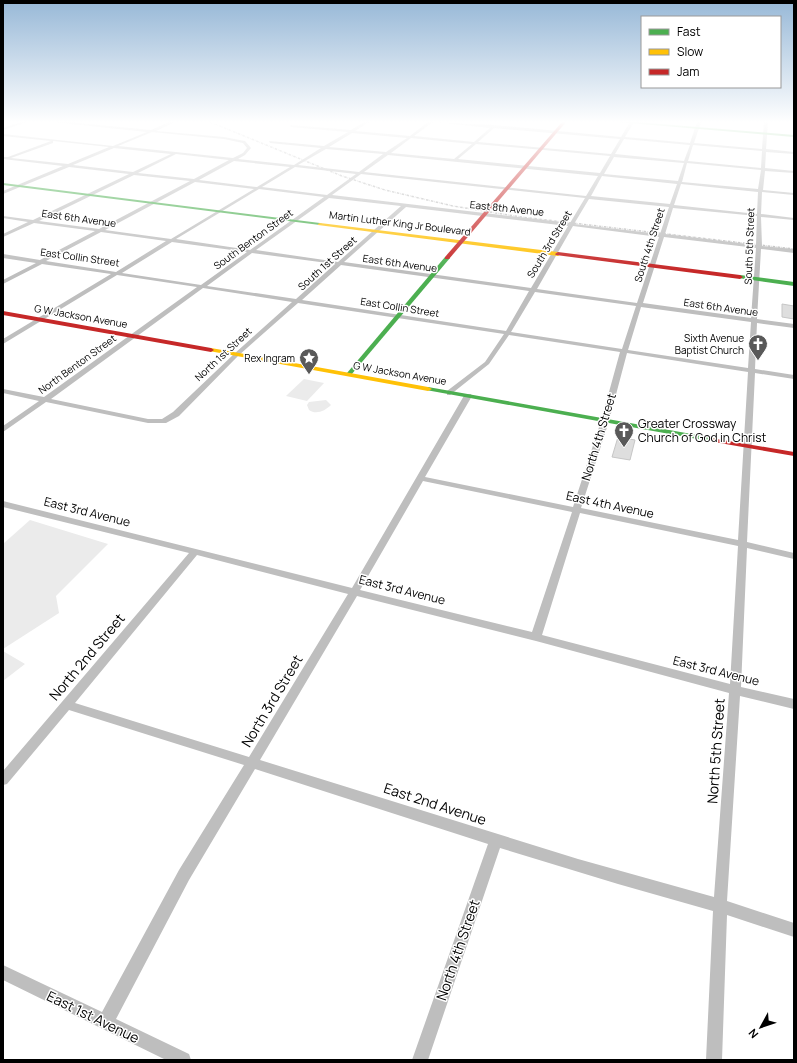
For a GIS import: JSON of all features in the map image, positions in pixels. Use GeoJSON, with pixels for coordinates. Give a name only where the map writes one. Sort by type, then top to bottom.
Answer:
{"type":"FeatureCollection","features":[{"type":"Feature","properties":{"kind":"street"},"geometry":{"type":"LineString","coordinates":[[3,193],[54,172]]}},
{"type":"Feature","properties":{"kind":"street","name":"East 8th Avenue"},"geometry":{"type":"LineString","coordinates":[[121,172],[794,251]]}},
{"type":"Feature","properties":{"kind":"street"},"geometry":{"type":"LineString","coordinates":[[3,236],[137,172]]}},
{"type":"Feature","properties":{"kind":"street"},"geometry":{"type":"LineString","coordinates":[[3,282],[210,172]]}},
{"type":"Feature","properties":{"kind":"street"},"geometry":{"type":"LineString","coordinates":[[3,342],[284,172]]}},
{"type":"Feature","properties":{"kind":"street"},"geometry":{"type":"LineString","coordinates":[[346,172],[794,219]]}},
{"type":"Feature","properties":{"kind":"street"},"geometry":{"type":"LineString","coordinates":[[349,374],[399,317],[519,172]]}},
{"type":"Feature","properties":{"kind":"street"},"geometry":{"type":"LineString","coordinates":[[568,172],[794,194]]}},
{"type":"Feature","properties":{"kind":"street","name":"South 3rd Street"},"geometry":{"type":"LineString","coordinates":[[507,333],[603,172]]}},
{"type":"Feature","properties":{"kind":"street","name":"South 4th Street"},"geometry":{"type":"LineString","coordinates":[[624,352],[663,235],[682,172]]}},
{"type":"Feature","properties":{"kind":"street","name":"South 5th Street"},"geometry":{"type":"LineString","coordinates":[[752,371],[759,246],[760,191],[763,172]]}},
{"type":"Feature","properties":{"kind":"street","name":"South Benton Street"},"geometry":{"type":"LineString","coordinates":[[202,286],[359,173]]}},
{"type":"Feature","properties":{"kind":"street","name":"Martin Luther King Jr Boulevard"},"geometry":{"type":"LineString","coordinates":[[3,184],[794,284]]}},
{"type":"Feature","properties":{"kind":"street","name":"South 1st Street"},"geometry":{"type":"LineString","coordinates":[[297,301],[404,206]]}},
{"type":"Feature","properties":{"kind":"street","name":"East 6th Avenue"},"geometry":{"type":"LineString","coordinates":[[3,217],[794,326]]}},
{"type":"Feature","properties":{"kind":"street","name":"East Collin Street"},"geometry":{"type":"LineString","coordinates":[[3,256],[794,377]]}},
{"type":"Feature","properties":{"kind":"street","name":"North Benton Street"},"geometry":{"type":"LineString","coordinates":[[3,430],[202,286]]}},
{"type":"Feature","properties":{"kind":"street","name":"North 1st Street"},"geometry":{"type":"LineString","coordinates":[[45,400],[148,422],[163,421],[176,414],[236,355],[297,301]]}},
{"type":"Feature","properties":{"kind":"street","name":"G W Jackson Avenue"},"geometry":{"type":"LineString","coordinates":[[3,313],[794,454]]}},
{"type":"Feature","properties":{"kind":"street"},"geometry":{"type":"LineString","coordinates":[[450,393],[487,363],[507,333]]}},
{"type":"Feature","properties":{"kind":"street","name":"North 4th Street"},"geometry":{"type":"LineString","coordinates":[[536,637],[605,421],[624,352]]}},
{"type":"Feature","properties":{"kind":"street","name":"North 5th Street"},"geometry":{"type":"LineString","coordinates":[[714,1060],[720,904],[735,690],[752,371]]}},
{"type":"Feature","properties":{"kind":"street"},"geometry":{"type":"LineString","coordinates":[[3,391],[45,400]]}},
{"type":"Feature","properties":{"kind":"street","name":"North 3rd Street"},"geometry":{"type":"LineString","coordinates":[[105,1023],[184,875],[317,656],[468,396]]}},
{"type":"Feature","properties":{"kind":"street","name":"East 4th Avenue"},"geometry":{"type":"LineString","coordinates":[[420,478],[743,544],[794,556]]}},
{"type":"Feature","properties":{"kind":"street","name":"East 3rd Avenue"},"geometry":{"type":"LineString","coordinates":[[3,504],[194,553],[536,637],[735,690],[794,704]]}},
{"type":"Feature","properties":{"kind":"street","name":"North 2nd Street"},"geometry":{"type":"LineString","coordinates":[[3,780],[194,553]]}},
{"type":"Feature","properties":{"kind":"street","name":"East 2nd Avenue"},"geometry":{"type":"LineString","coordinates":[[67,705],[163,733],[496,840],[658,889],[720,904],[764,918],[794,930]]}},
{"type":"Feature","properties":{"kind":"street","name":"North 4th Street"},"geometry":{"type":"LineString","coordinates":[[420,1060],[496,840]]}},
{"type":"Feature","properties":{"kind":"street","name":"East 1st Avenue"},"geometry":{"type":"LineString","coordinates":[[3,972],[182,1060]]}},
{"type":"Feature","properties":{"kind":"shaded area"},"geometry":{"type":"Polygon","coordinates":[[[304,379],[324,383],[307,401],[286,396],[304,379]]]}},
{"type":"Feature","properties":{"kind":"shaded area"},"geometry":{"type":"Polygon","coordinates":[[[326,400],[331,405],[326,409],[320,412],[309,410],[307,405],[309,402],[326,400]]]}},
{"type":"Feature","properties":{"kind":"shaded area"},"geometry":{"type":"Polygon","coordinates":[[[30,520],[108,544],[56,596],[59,613],[3,649],[3,544],[30,520]]]}},
{"type":"Feature","properties":{"kind":"shaded area"},"geometry":{"type":"Polygon","coordinates":[[[3,651],[25,664],[3,681],[3,651]]]}},
{"type":"Feature","properties":{"kind":"building"},"geometry":{"type":"Polygon","coordinates":[[[782,304],[794,306],[794,319],[782,317],[782,304]]]}},
{"type":"Feature","properties":{"kind":"building","name":"Greater Crossway Church of God in Christ"},"geometry":{"type":"Polygon","coordinates":[[[618,437],[635,440],[630,460],[612,457],[618,437]]]}},
{"type":"Feature","properties":{"kind":"railway"},"geometry":{"type":"LineString","coordinates":[[331,172],[385,190],[453,206],[521,217],[794,249]]}},
{"type":"Feature","properties":{"kind":"traffic: fast"},"geometry":{"type":"LineString","coordinates":[[3,184],[320,224]]}},
{"type":"Feature","properties":{"kind":"traffic: fast"},"geometry":{"type":"LineString","coordinates":[[349,374],[447,258]]}},
{"type":"Feature","properties":{"kind":"traffic: fast"},"geometry":{"type":"LineString","coordinates":[[740,277],[794,284]]}},
{"type":"Feature","properties":{"kind":"traffic: fast"},"geometry":{"type":"LineString","coordinates":[[428,389],[714,440]]}},
{"type":"Feature","properties":{"kind":"traffic: slow"},"geometry":{"type":"LineString","coordinates":[[320,224],[558,254]]}},
{"type":"Feature","properties":{"kind":"traffic: slow"},"geometry":{"type":"LineString","coordinates":[[211,350],[428,389]]}},
{"type":"Feature","properties":{"kind":"traffic: jam"},"geometry":{"type":"LineString","coordinates":[[447,258],[521,172]]}},
{"type":"Feature","properties":{"kind":"traffic: jam"},"geometry":{"type":"LineString","coordinates":[[558,254],[740,277]]}},
{"type":"Feature","properties":{"kind":"traffic: jam"},"geometry":{"type":"LineString","coordinates":[[3,313],[211,350]]}},
{"type":"Feature","properties":{"kind":"traffic: jam"},"geometry":{"type":"LineString","coordinates":[[714,440],[794,454]]}},
{"type":"Feature","properties":{"kind":"place","name":"Sixth Avenue Baptist Church"},"geometry":{"type":"Point","coordinates":[758,361]}},
{"type":"Feature","properties":{"kind":"place","name":"Rex Ingram"},"geometry":{"type":"Point","coordinates":[309,375]}},
{"type":"Feature","properties":{"kind":"place","name":"Greater Crossway Church of God in Christ"},"geometry":{"type":"Point","coordinates":[624,448]}}]}
